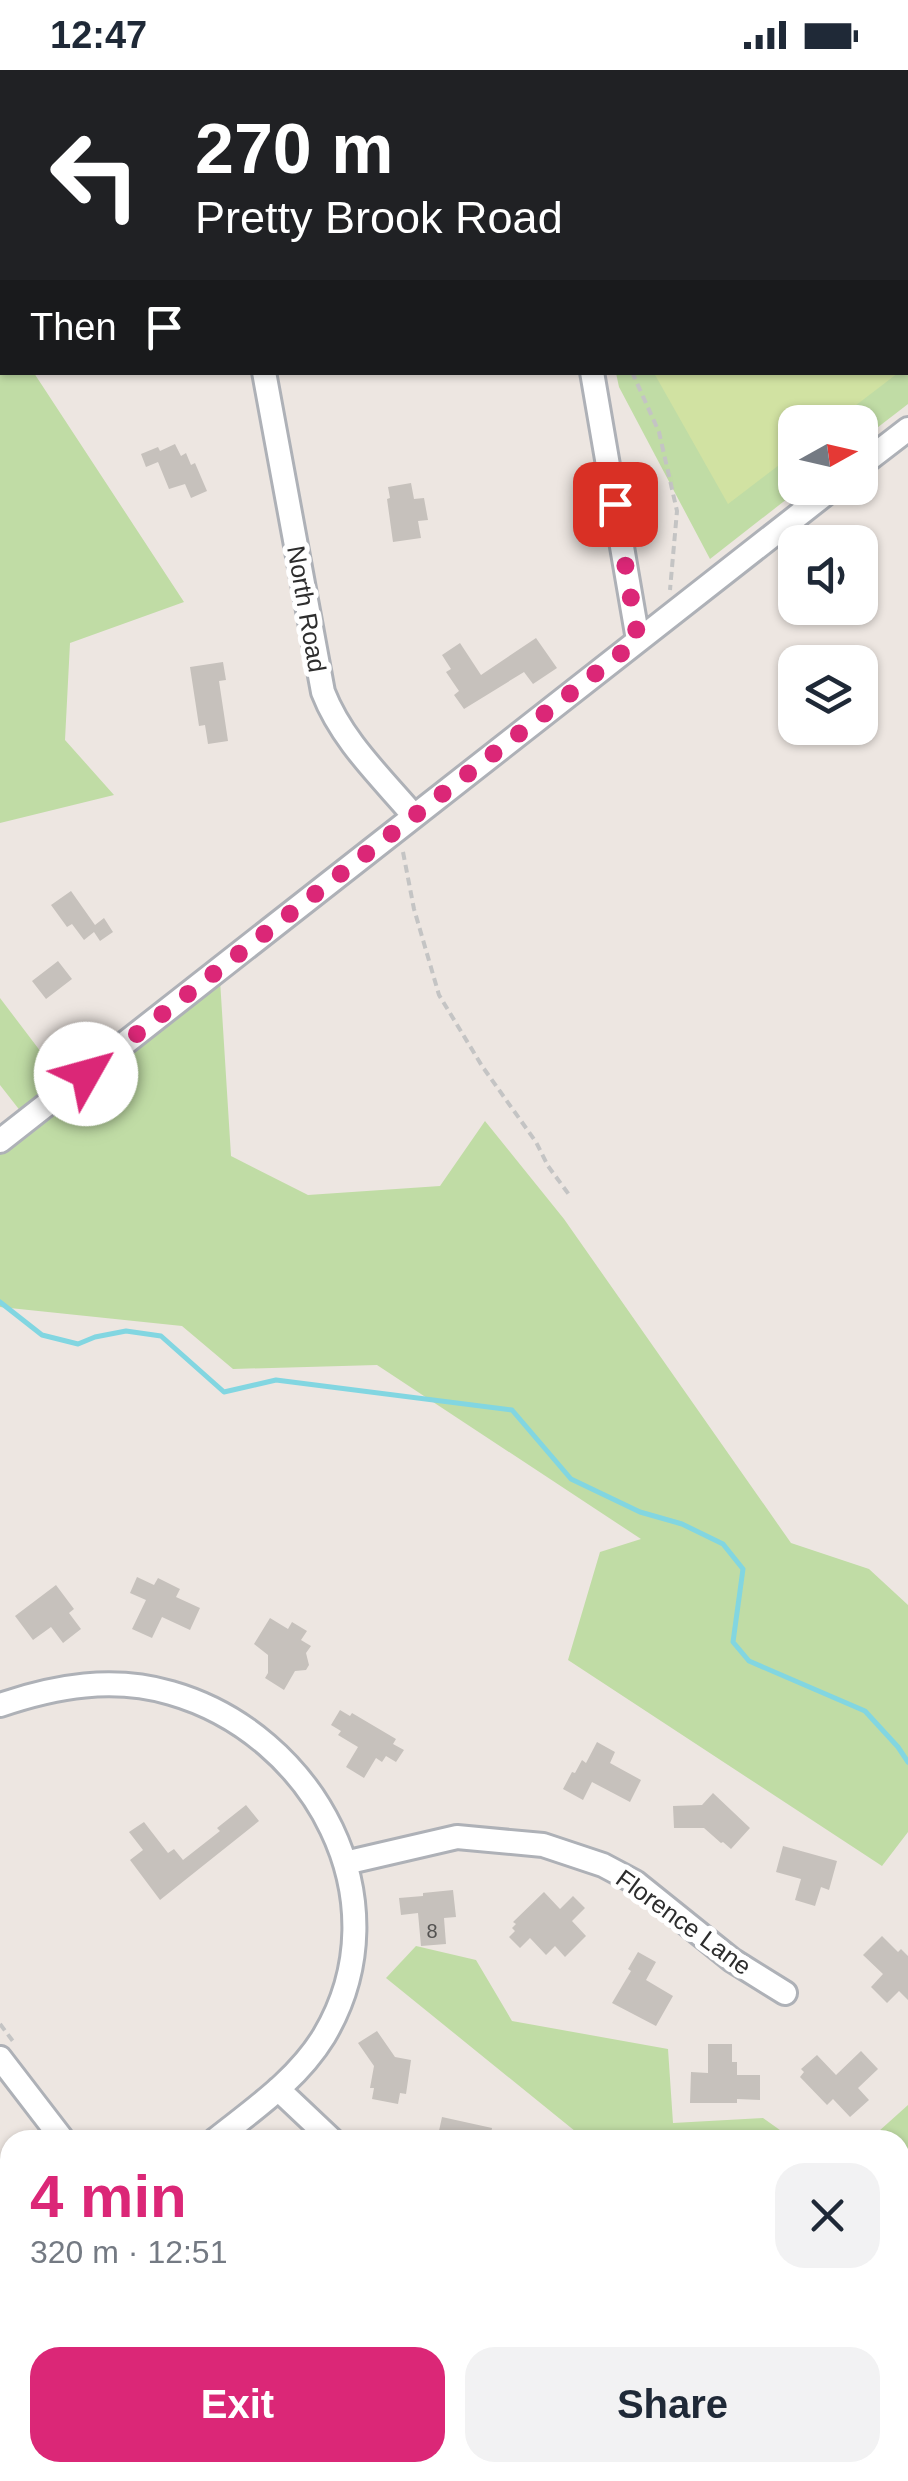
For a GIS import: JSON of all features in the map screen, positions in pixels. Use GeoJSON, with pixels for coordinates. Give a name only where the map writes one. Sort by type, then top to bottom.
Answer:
{"type":"FeatureCollection","features":[{"type":"Feature","properties":{"kind":"street","name":"North Road"},"geometry":{"type":"LineString","coordinates":[[265,375],[323,692],[343,733],[414,816]]}},
{"type":"Feature","properties":{"kind":"street"},"geometry":{"type":"LineString","coordinates":[[593,375],[638,640]]}},
{"type":"Feature","properties":{"kind":"street"},"geometry":{"type":"LineString","coordinates":[[878,463],[908,429]]}},
{"type":"Feature","properties":{"kind":"street"},"geometry":{"type":"LineString","coordinates":[[0,1141],[679,608],[827,505]]}},
{"type":"Feature","properties":{"kind":"street"},"geometry":{"type":"LineString","coordinates":[[0,1705],[47,1690],[108,1684],[169,1692],[199,1702],[260,1738],[306,1785],[325,1815],[345,1863],[352,1893],[354,1927],[346,1983],[336,2012],[307,2060],[227,2130]]}},
{"type":"Feature","properties":{"kind":"street","name":"Florence Lane"},"geometry":{"type":"LineString","coordinates":[[345,1863],[457,1837],[543,1845],[603,1865],[635,1882],[732,1960],[785,1993]]}},
{"type":"Feature","properties":{"kind":"street"},"geometry":{"type":"LineString","coordinates":[[0,2058],[54,2130]]}},
{"type":"Feature","properties":{"kind":"street"},"geometry":{"type":"LineString","coordinates":[[278,2089],[321,2130]]}},
{"type":"Feature","properties":{"kind":"path"},"geometry":{"type":"LineString","coordinates":[[633,375],[659,432],[677,511],[670,591],[679,608]]}},
{"type":"Feature","properties":{"kind":"path"},"geometry":{"type":"LineString","coordinates":[[403,852],[414,909],[439,995],[570,1196]]}},
{"type":"Feature","properties":{"kind":"green space"},"geometry":{"type":"Polygon","coordinates":[[[0,375],[35,375],[184,602],[70,643],[65,740],[114,795],[0,823],[0,375]]]}},
{"type":"Feature","properties":{"kind":"green space"},"geometry":{"type":"Polygon","coordinates":[[[616,375],[908,375],[908,404],[878,427],[878,405],[778,405],[779,505],[710,559],[619,387],[616,375]]]}},
{"type":"Feature","properties":{"kind":"green space"},"geometry":{"type":"Polygon","coordinates":[[[655,375],[895,375],[856,405],[778,405],[778,466],[728,504],[655,375]]]}},
{"type":"Feature","properties":{"kind":"green space"},"geometry":{"type":"Polygon","coordinates":[[[219,964],[231,1156],[308,1195],[440,1186],[485,1121],[564,1219],[791,1543],[869,1569],[908,1605],[908,1832],[882,1866],[568,1660],[600,1552],[641,1539],[377,1365],[233,1369],[182,1326],[0,1307],[0,1140],[25,1117],[0,1085],[0,998],[66,1085],[219,964]]]}},
{"type":"Feature","properties":{"kind":"green space"},"geometry":{"type":"Polygon","coordinates":[[[416,1946],[476,1960],[512,2021],[668,2049],[673,2123],[763,2118],[780,2130],[574,2130],[386,1978],[416,1946]]]}},
{"type":"Feature","properties":{"kind":"green space"},"geometry":{"type":"Polygon","coordinates":[[[908,2105],[908,2130],[880,2130],[908,2105]]]}},
{"type":"Feature","properties":{"kind":"building"},"geometry":{"type":"Polygon","coordinates":[[[175,444],[181,456],[186,453],[191,465],[195,463],[207,491],[191,498],[185,484],[169,489],[158,462],[146,467],[141,454],[175,444]]]}},
{"type":"Feature","properties":{"kind":"building"},"geometry":{"type":"Polygon","coordinates":[[[411,483],[414,499],[424,498],[428,520],[418,521],[421,538],[393,542],[388,487],[411,483]]]}},
{"type":"Feature","properties":{"kind":"building"},"geometry":{"type":"Polygon","coordinates":[[[536,638],[557,668],[533,684],[524,672],[464,709],[454,695],[459,691],[446,672],[451,669],[442,655],[460,643],[481,675],[536,638]]]}},
{"type":"Feature","properties":{"kind":"building"},"geometry":{"type":"Polygon","coordinates":[[[223,662],[226,680],[219,681],[228,741],[208,744],[205,725],[199,726],[190,667],[223,662]]]}},
{"type":"Feature","properties":{"kind":"building"},"geometry":{"type":"Polygon","coordinates":[[[71,891],[95,925],[104,918],[113,932],[100,941],[94,932],[84,940],[72,924],[67,927],[51,905],[71,891]]]}},
{"type":"Feature","properties":{"kind":"building"},"geometry":{"type":"Polygon","coordinates":[[[58,961],[72,979],[46,999],[32,981],[58,961]]]}},
{"type":"Feature","properties":{"kind":"building"},"geometry":{"type":"Polygon","coordinates":[[[137,1577],[154,1585],[158,1578],[180,1589],[176,1597],[200,1608],[190,1630],[162,1617],[152,1638],[132,1629],[146,1600],[130,1593],[137,1577]]]}},
{"type":"Feature","properties":{"kind":"building"},"geometry":{"type":"Polygon","coordinates":[[[56,1585],[74,1609],[69,1613],[81,1629],[63,1643],[51,1627],[33,1640],[15,1616],[56,1585]]]}},
{"type":"Feature","properties":{"kind":"building"},"geometry":{"type":"Polygon","coordinates":[[[270,1618],[288,1629],[292,1622],[307,1631],[301,1640],[311,1646],[306,1653],[306,1670],[295,1671],[284,1690],[265,1678],[268,1655],[254,1644],[270,1618]]]}},
{"type":"Feature","properties":{"kind":"building"},"geometry":{"type":"Polygon","coordinates":[[[340,1710],[396,1739],[393,1744],[404,1750],[396,1762],[386,1756],[382,1762],[376,1758],[364,1778],[346,1767],[358,1747],[338,1735],[341,1731],[331,1725],[340,1710]]]}},
{"type":"Feature","properties":{"kind":"building"},"geometry":{"type":"Polygon","coordinates":[[[597,1742],[615,1752],[610,1763],[641,1780],[630,1802],[592,1782],[583,1800],[563,1789],[582,1760],[586,1763],[597,1742]]]}},
{"type":"Feature","properties":{"kind":"building"},"geometry":{"type":"Polygon","coordinates":[[[713,1793],[750,1828],[731,1849],[704,1828],[674,1828],[673,1806],[702,1805],[713,1793]]]}},
{"type":"Feature","properties":{"kind":"building"},"geometry":{"type":"Polygon","coordinates":[[[246,1805],[259,1821],[160,1900],[130,1860],[143,1850],[129,1832],[144,1822],[168,1853],[174,1849],[183,1860],[246,1805]]]}},
{"type":"Feature","properties":{"kind":"building"},"geometry":{"type":"Polygon","coordinates":[[[783,1846],[837,1861],[829,1890],[821,1887],[815,1906],[795,1900],[801,1879],[776,1872],[783,1846]]]}},
{"type":"Feature","properties":{"kind":"building"},"geometry":{"type":"Polygon","coordinates":[[[453,1890],[456,1917],[444,1918],[446,1944],[421,1946],[418,1913],[401,1915],[399,1898],[453,1890]]]}},
{"type":"Feature","properties":{"kind":"building"},"geometry":{"type":"Polygon","coordinates":[[[544,1892],[560,1909],[573,1896],[585,1908],[572,1921],[586,1936],[565,1957],[555,1946],[546,1955],[530,1938],[520,1948],[509,1937],[515,1931],[513,1922],[544,1892]]]}},
{"type":"Feature","properties":{"kind":"building"},"geometry":{"type":"Polygon","coordinates":[[[882,1936],[908,1956],[908,2000],[899,1991],[887,2003],[871,1987],[883,1974],[863,1955],[882,1936]]]}},
{"type":"Feature","properties":{"kind":"building"},"geometry":{"type":"Polygon","coordinates":[[[638,1952],[656,1962],[646,1980],[673,1996],[656,2026],[612,2003],[638,1952]]]}},
{"type":"Feature","properties":{"kind":"building"},"geometry":{"type":"Polygon","coordinates":[[[377,2031],[395,2057],[411,2060],[406,2094],[400,2093],[398,2104],[372,2099],[374,2066],[358,2043],[377,2031]]]}},
{"type":"Feature","properties":{"kind":"building"},"geometry":{"type":"Polygon","coordinates":[[[708,2044],[732,2044],[737,2075],[760,2075],[760,2100],[690,2103],[691,2072],[708,2073],[708,2044]]]}},
{"type":"Feature","properties":{"kind":"building"},"geometry":{"type":"Polygon","coordinates":[[[861,2051],[878,2069],[858,2088],[869,2100],[850,2117],[833,2099],[827,2105],[800,2077],[804,2072],[801,2069],[817,2055],[836,2075],[861,2051]]]}},
{"type":"Feature","properties":{"kind":"building"},"geometry":{"type":"Polygon","coordinates":[[[442,2117],[492,2128],[492,2130],[439,2130],[442,2117]]]}},
{"type":"Feature","properties":{"kind":"waterway"},"geometry":{"type":"LineString","coordinates":[[0,1302],[42,1335],[78,1344],[126,1331],[161,1336],[224,1392],[276,1380],[512,1410],[571,1479],[640,1512],[682,1524],[723,1544],[743,1569],[733,1642],[749,1661],[865,1711],[908,1762]]}},
{"type":"Feature","properties":{"kind":"route"},"geometry":{"type":"LineString","coordinates":[[86,1074],[638,640],[615,504]]}}]}
